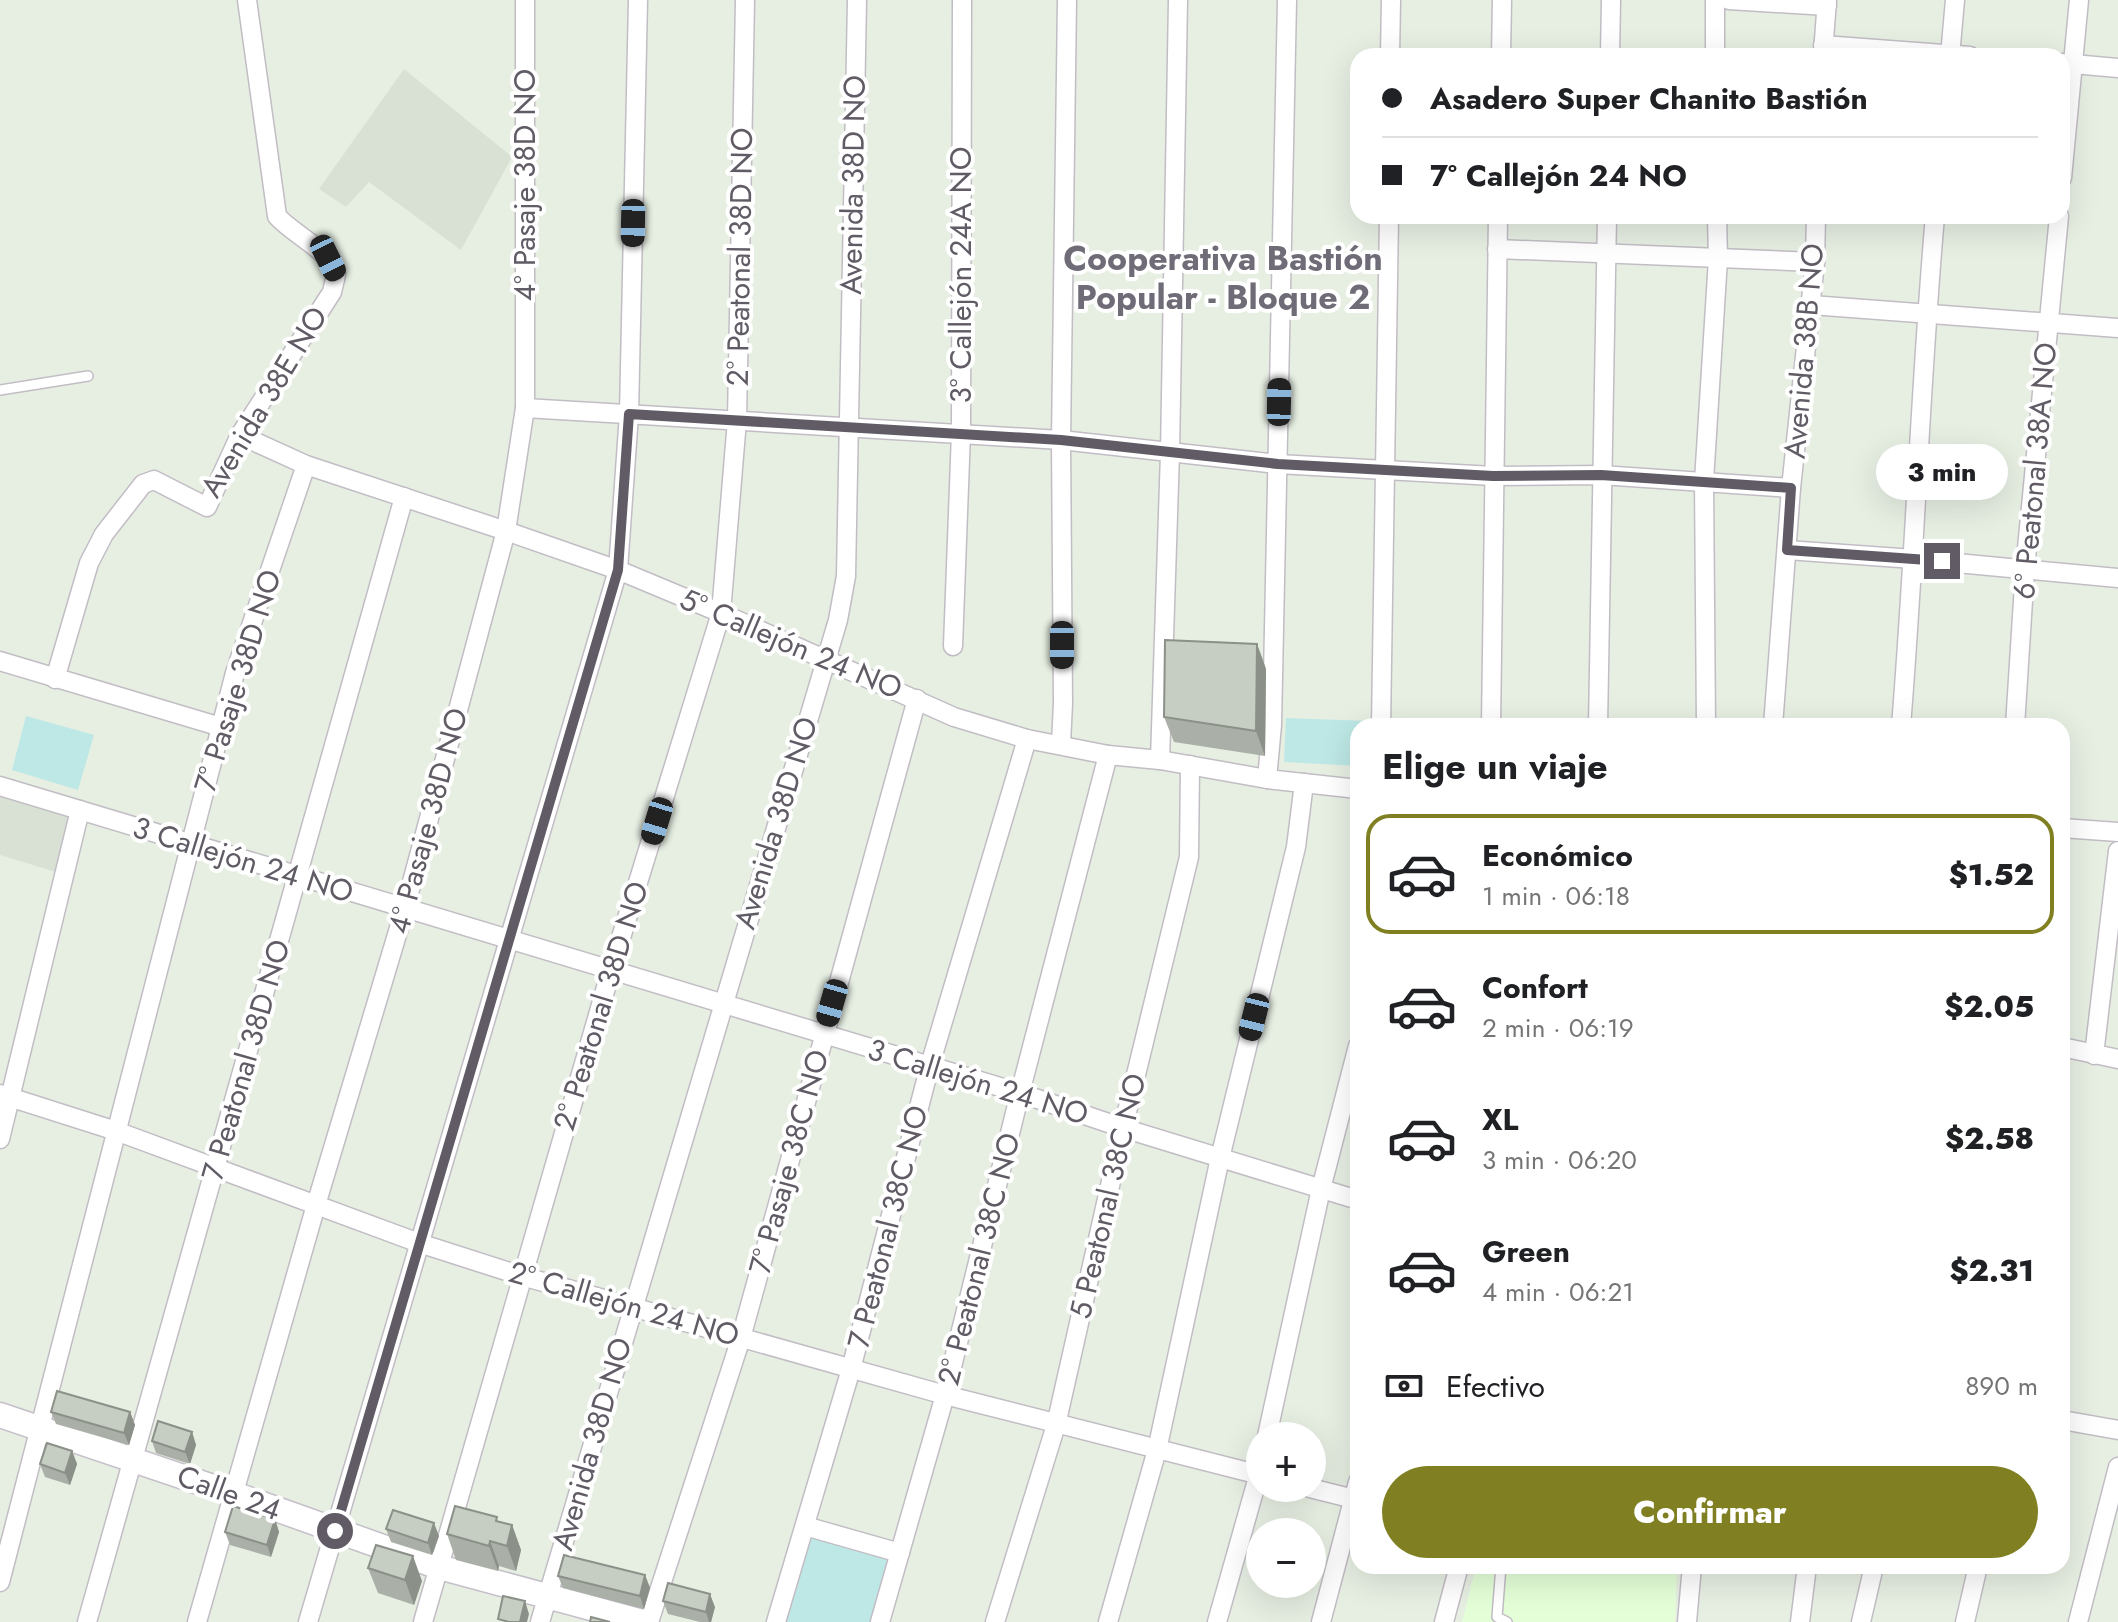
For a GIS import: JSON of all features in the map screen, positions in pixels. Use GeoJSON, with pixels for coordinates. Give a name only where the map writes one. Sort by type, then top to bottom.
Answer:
{"type":"FeatureCollection","features":[{"type":"Feature","properties":{"kind":"street","name":"Avenida 38E NO"},"geometry":{"type":"LineString","coordinates":[[55,679],[89,563],[104,534],[143,484],[154,480],[207,507],[240,435],[332,292],[336,274],[328,258],[277,216],[247,0]]}},
{"type":"Feature","properties":{"kind":"street","name":"4° Pasaje 38D NO"},"geometry":{"type":"LineString","coordinates":[[197,1622],[405,908],[506,531],[525,408],[525,0]]}},
{"type":"Feature","properties":{"kind":"street"},"geometry":{"type":"LineString","coordinates":[[308,1622],[618,570],[629,414],[638,0]]}},
{"type":"Feature","properties":{"kind":"street","name":"2° Peatonal 38D NO"},"geometry":{"type":"LineString","coordinates":[[423,1622],[611,970],[721,613],[737,420],[745,0]]}},
{"type":"Feature","properties":{"kind":"street","name":"Avenida 38D NO"},"geometry":{"type":"LineString","coordinates":[[540,1622],[838,620],[846,576],[857,0]]}},
{"type":"Feature","properties":{"kind":"street","name":"3° Callejón 24A NO"},"geometry":{"type":"LineString","coordinates":[[953,646],[961,433],[962,0]]}},
{"type":"Feature","properties":{"kind":"street"},"geometry":{"type":"LineString","coordinates":[[1061,744],[1061,440],[1067,0]]}},
{"type":"Feature","properties":{"kind":"street"},"geometry":{"type":"LineString","coordinates":[[1160,760],[1170,453],[1178,0]]}},
{"type":"Feature","properties":{"kind":"street"},"geometry":{"type":"LineString","coordinates":[[1267,779],[1272,725],[1287,0]]}},
{"type":"Feature","properties":{"kind":"street"},"geometry":{"type":"LineString","coordinates":[[1390,48],[1391,0]]}},
{"type":"Feature","properties":{"kind":"street"},"geometry":{"type":"LineString","coordinates":[[1501,48],[1502,0]]}},
{"type":"Feature","properties":{"kind":"street"},"geometry":{"type":"LineString","coordinates":[[1610,48],[1611,0]]}},
{"type":"Feature","properties":{"kind":"street"},"geometry":{"type":"LineString","coordinates":[[1715,0],[1715,48]]}},
{"type":"Feature","properties":{"kind":"street"},"geometry":{"type":"LineString","coordinates":[[1729,0],[1827,3],[1823,48]]}},
{"type":"Feature","properties":{"kind":"street"},"geometry":{"type":"LineString","coordinates":[[1951,48],[1955,0]]}},
{"type":"Feature","properties":{"kind":"street"},"geometry":{"type":"LineString","coordinates":[[2070,48],[2079,0]]}},
{"type":"Feature","properties":{"kind":"street"},"geometry":{"type":"LineString","coordinates":[[2070,63],[2118,68]]}},
{"type":"Feature","properties":{"kind":"street"},"geometry":{"type":"LineString","coordinates":[[1381,718],[1389,224]]}},
{"type":"Feature","properties":{"kind":"street"},"geometry":{"type":"LineString","coordinates":[[1491,718],[1498,224]]}},
{"type":"Feature","properties":{"kind":"street"},"geometry":{"type":"LineString","coordinates":[[1598,718],[1607,224]]}},
{"type":"Feature","properties":{"kind":"street"},"geometry":{"type":"LineString","coordinates":[[1706,718],[1704,481],[1718,259],[1717,224]]}},
{"type":"Feature","properties":{"kind":"street","name":"Avenida 38B NO"},"geometry":{"type":"LineString","coordinates":[[1774,718],[1791,488],[1815,262],[1816,224]]}},
{"type":"Feature","properties":{"kind":"street"},"geometry":{"type":"LineString","coordinates":[[1902,718],[1934,224]]}},
{"type":"Feature","properties":{"kind":"street","name":"6º Peatonal 38A NO"},"geometry":{"type":"LineString","coordinates":[[2016,718],[2025,569],[2058,224]]}},
{"type":"Feature","properties":{"kind":"street"},"geometry":{"type":"LineString","coordinates":[[1497,249],[1815,262]]}},
{"type":"Feature","properties":{"kind":"street"},"geometry":{"type":"LineString","coordinates":[[1811,305],[2118,328]]}},
{"type":"Feature","properties":{"kind":"street"},"geometry":{"type":"LineString","coordinates":[[525,408],[1061,440],[1278,464],[1493,476],[1601,475],[1791,488]]}},
{"type":"Feature","properties":{"kind":"street","name":"5° Callejón 24 NO"},"geometry":{"type":"LineString","coordinates":[[240,435],[306,465],[618,570],[954,717],[1027,739],[1108,755],[1350,788]]}},
{"type":"Feature","properties":{"kind":"street","name":"7° Pasaje 38D NO"},"geometry":{"type":"LineString","coordinates":[[116,1131],[235,673],[306,465]]}},
{"type":"Feature","properties":{"kind":"street","name":"7 Peatonal 38D NO"},"geometry":{"type":"LineString","coordinates":[[87,1622],[404,497]]}},
{"type":"Feature","properties":{"kind":"street"},"geometry":{"type":"LineString","coordinates":[[1787,550],[2118,578]]}},
{"type":"Feature","properties":{"kind":"street"},"geometry":{"type":"LineString","coordinates":[[0,661],[221,727]]}},
{"type":"Feature","properties":{"kind":"street","name":"7° Pasaje 38C NO"},"geometry":{"type":"LineString","coordinates":[[649,1622],[741,1338],[917,699]]}},
{"type":"Feature","properties":{"kind":"street","name":"7 Peatonal 38C NO"},"geometry":{"type":"LineString","coordinates":[[776,1622],[851,1369],[930,1065],[1027,739]]}},
{"type":"Feature","properties":{"kind":"street","name":"2° Peatonal 38C NO"},"geometry":{"type":"LineString","coordinates":[[880,1622],[945,1395],[1108,755]]}},
{"type":"Feature","properties":{"kind":"street","name":"5 Peatonal 38C NO"},"geometry":{"type":"LineString","coordinates":[[995,1622],[1056,1425],[1123,1128],[1189,857],[1190,765]]}},
{"type":"Feature","properties":{"kind":"street"},"geometry":{"type":"LineString","coordinates":[[1108,1622],[1157,1450],[1220,1158],[1296,847],[1304,783]]}},
{"type":"Feature","properties":{"kind":"street","name":"3 Callejón 24 NO"},"geometry":{"type":"LineString","coordinates":[[0,786],[930,1065],[1350,1198]]}},
{"type":"Feature","properties":{"kind":"street"},"geometry":{"type":"LineString","coordinates":[[0,1139],[5,1095],[80,810]]}},
{"type":"Feature","properties":{"kind":"street"},"geometry":{"type":"LineString","coordinates":[[2070,829],[2118,832]]}},
{"type":"Feature","properties":{"kind":"street"},"geometry":{"type":"LineString","coordinates":[[2094,1055],[2118,851]]}},
{"type":"Feature","properties":{"kind":"street"},"geometry":{"type":"LineString","coordinates":[[2070,1049],[2118,1059]]}},
{"type":"Feature","properties":{"kind":"street"},"geometry":{"type":"LineString","coordinates":[[1270,1422],[1321,1189],[1350,1077]]}},
{"type":"Feature","properties":{"kind":"street","name":"2° Callejón 24 NO"},"geometry":{"type":"LineString","coordinates":[[5,1095],[116,1131],[419,1243],[522,1276],[1056,1425],[1246,1470]]}},
{"type":"Feature","properties":{"kind":"street"},"geometry":{"type":"LineString","coordinates":[[0,1582],[116,1131]]}},
{"type":"Feature","properties":{"kind":"street","name":"Calle 24"},"geometry":{"type":"LineString","coordinates":[[0,1415],[439,1567],[643,1622]]}},
{"type":"Feature","properties":{"kind":"street"},"geometry":{"type":"LineString","coordinates":[[2070,1421],[2118,1430]]}},
{"type":"Feature","properties":{"kind":"street"},"geometry":{"type":"LineString","coordinates":[[2078,1622],[2118,1467]]}},
{"type":"Feature","properties":{"kind":"street"},"geometry":{"type":"LineString","coordinates":[[1326,1490],[1350,1493]]}},
{"type":"Feature","properties":{"kind":"street"},"geometry":{"type":"LineString","coordinates":[[1217,1622],[1252,1502]]}},
{"type":"Feature","properties":{"kind":"street"},"geometry":{"type":"LineString","coordinates":[[1321,1622],[1350,1519]]}},
{"type":"Feature","properties":{"kind":"street"},"geometry":{"type":"LineString","coordinates":[[805,1526],[900,1553]]}},
{"type":"Feature","properties":{"kind":"street"},"geometry":{"type":"LineString","coordinates":[[1444,1622],[1457,1574]]}},
{"type":"Feature","properties":{"kind":"street"},"geometry":{"type":"LineString","coordinates":[[1687,1622],[1691,1574]]}},
{"type":"Feature","properties":{"kind":"street"},"geometry":{"type":"LineString","coordinates":[[1800,1622],[1806,1574]]}},
{"type":"Feature","properties":{"kind":"street"},"geometry":{"type":"LineString","coordinates":[[1861,1622],[1872,1574]]}},
{"type":"Feature","properties":{"kind":"street"},"geometry":{"type":"LineString","coordinates":[[1965,1622],[1976,1574]]}},
{"type":"Feature","properties":{"kind":"lane"},"geometry":{"type":"LineString","coordinates":[[0,390],[88,376]]}},
{"type":"Feature","properties":{"kind":"lane"},"geometry":{"type":"LineString","coordinates":[[1500,1574],[1497,1617],[1507,1622]]}},
{"type":"Feature","properties":{"kind":"shaded area"},"geometry":{"type":"Polygon","coordinates":[[[404,69],[512,157],[461,250],[369,182],[346,207],[319,189],[404,69]]]}},
{"type":"Feature","properties":{"kind":"shaded area"},"geometry":{"type":"Polygon","coordinates":[[[26,716],[94,735],[78,790],[12,770],[26,716]]]}},
{"type":"Feature","properties":{"kind":"shaded area"},"geometry":{"type":"Polygon","coordinates":[[[1286,718],[1350,720],[1350,766],[1284,762],[1286,718]]]}},
{"type":"Feature","properties":{"kind":"shaded area"},"geometry":{"type":"Polygon","coordinates":[[[0,793],[72,812],[56,872],[0,855],[0,793]]]}},
{"type":"Feature","properties":{"kind":"shaded area"},"geometry":{"type":"Polygon","coordinates":[[[807,1533],[889,1558],[872,1622],[784,1622],[807,1533]]]}},
{"type":"Feature","properties":{"kind":"shaded area"},"geometry":{"type":"Polygon","coordinates":[[[1474,1574],[1677,1574],[1675,1622],[1462,1622],[1474,1574]]]}},
{"type":"Feature","properties":{"kind":"building"},"geometry":{"type":"Polygon","coordinates":[[[1165,640],[1257,644],[1256,731],[1164,717],[1165,640]]]}},
{"type":"Feature","properties":{"kind":"building"},"geometry":{"type":"Polygon","coordinates":[[[57,1391],[130,1412],[124,1433],[51,1412],[57,1391]]]}},
{"type":"Feature","properties":{"kind":"building"},"geometry":{"type":"Polygon","coordinates":[[[158,1421],[192,1432],[185,1452],[152,1441],[158,1421]]]}},
{"type":"Feature","properties":{"kind":"building"},"geometry":{"type":"Polygon","coordinates":[[[47,1443],[72,1451],[65,1473],[40,1464],[47,1443]]]}},
{"type":"Feature","properties":{"kind":"building"},"geometry":{"type":"Polygon","coordinates":[[[233,1506],[275,1519],[267,1545],[225,1532],[233,1506]]]}},
{"type":"Feature","properties":{"kind":"building"},"geometry":{"type":"Polygon","coordinates":[[[455,1506],[497,1517],[496,1521],[512,1525],[507,1546],[490,1541],[489,1546],[447,1534],[455,1506]]]}},
{"type":"Feature","properties":{"kind":"building"},"geometry":{"type":"Polygon","coordinates":[[[393,1510],[434,1523],[428,1543],[386,1529],[393,1510]]]}},
{"type":"Feature","properties":{"kind":"building"},"geometry":{"type":"Polygon","coordinates":[[[376,1545],[413,1556],[405,1580],[368,1568],[376,1545]]]}},
{"type":"Feature","properties":{"kind":"building"},"geometry":{"type":"Polygon","coordinates":[[[564,1555],[645,1575],[640,1596],[558,1576],[564,1555]]]}},
{"type":"Feature","properties":{"kind":"building"},"geometry":{"type":"Polygon","coordinates":[[[668,1583],[710,1594],[706,1612],[663,1601],[668,1583]]]}},
{"type":"Feature","properties":{"kind":"building"},"geometry":{"type":"Polygon","coordinates":[[[503,1596],[525,1601],[520,1622],[498,1619],[503,1596]]]}},
{"type":"Feature","properties":{"kind":"building"},"geometry":{"type":"Polygon","coordinates":[[[591,1617],[610,1622],[590,1622],[591,1617]]]}},
{"type":"Feature","properties":{"kind":"district","name":"Cooperativa Bastión Popular - Bloque 2"},"geometry":{"type":"Point","coordinates":[1223,278]}},
{"type":"Feature","properties":{"kind":"route"},"geometry":{"type":"LineString","coordinates":[[335,1531],[618,570],[629,414],[1061,440],[1278,464],[1493,476],[1601,475],[1791,488],[1787,550],[1942,561]]}}]}
